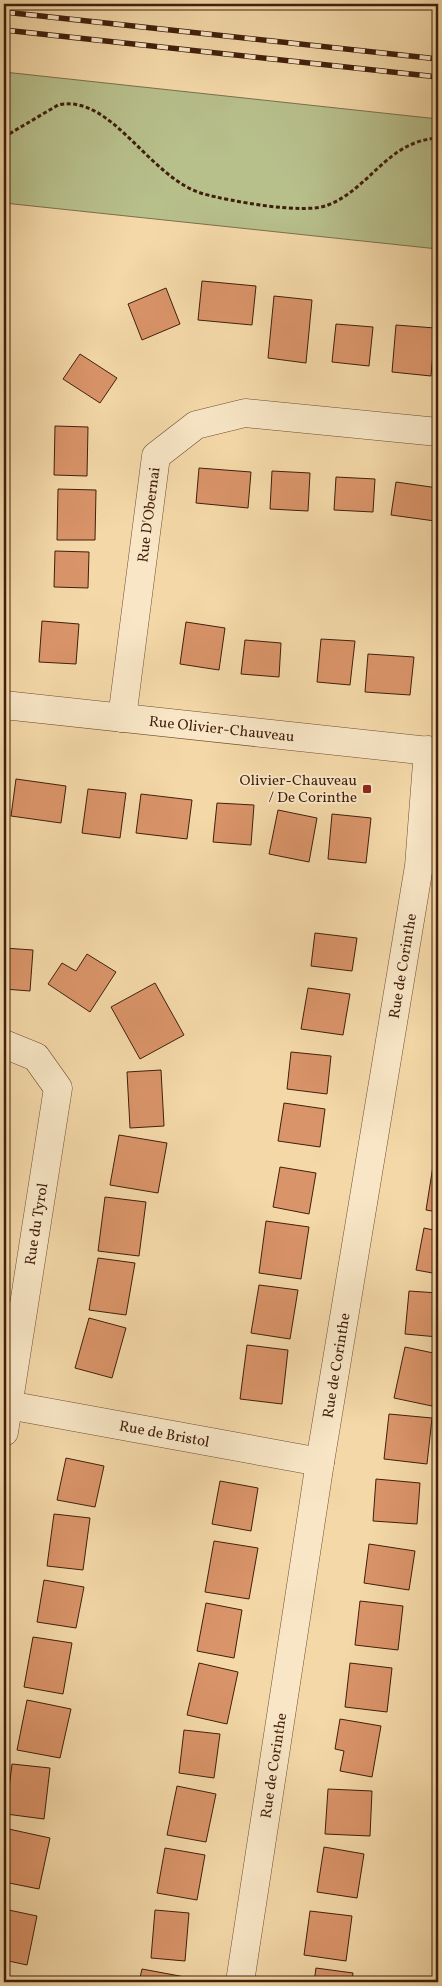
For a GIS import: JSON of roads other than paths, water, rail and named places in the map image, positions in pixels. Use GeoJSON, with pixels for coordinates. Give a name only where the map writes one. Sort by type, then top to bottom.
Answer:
{"type":"FeatureCollection","features":[{"type":"Feature","properties":{"kind":"street","name":"Rue D'Obernai"},"geometry":{"type":"LineString","coordinates":[[122,718],[156,456],[196,424],[245,413],[438,432]]}},
{"type":"Feature","properties":{"kind":"street","name":"Rue Olivier-Chauveau"},"geometry":{"type":"LineString","coordinates":[[4,706],[433,751]]}},
{"type":"Feature","properties":{"kind":"street","name":"Rue de Corinthe"},"geometry":{"type":"LineString","coordinates":[[240,1982],[320,1462],[420,866],[433,751]]}},
{"type":"Feature","properties":{"kind":"street","name":"Rue du Tyrol"},"geometry":{"type":"LineString","coordinates":[[4,1044],[36,1057],[58,1088],[4,1432]]}},
{"type":"Feature","properties":{"kind":"street","name":"Rue de Bristol"},"geometry":{"type":"LineString","coordinates":[[8,1405],[320,1462]]}},
{"type":"Feature","properties":{"kind":"railway"},"geometry":{"type":"LineString","coordinates":[[4,12],[438,59]]}},
{"type":"Feature","properties":{"kind":"railway"},"geometry":{"type":"LineString","coordinates":[[4,30],[438,77]]}},
{"type":"Feature","properties":{"kind":"place","name":"Olivier-Chauveau / De Corinthe"},"geometry":{"type":"Point","coordinates":[367,789]}}]}
